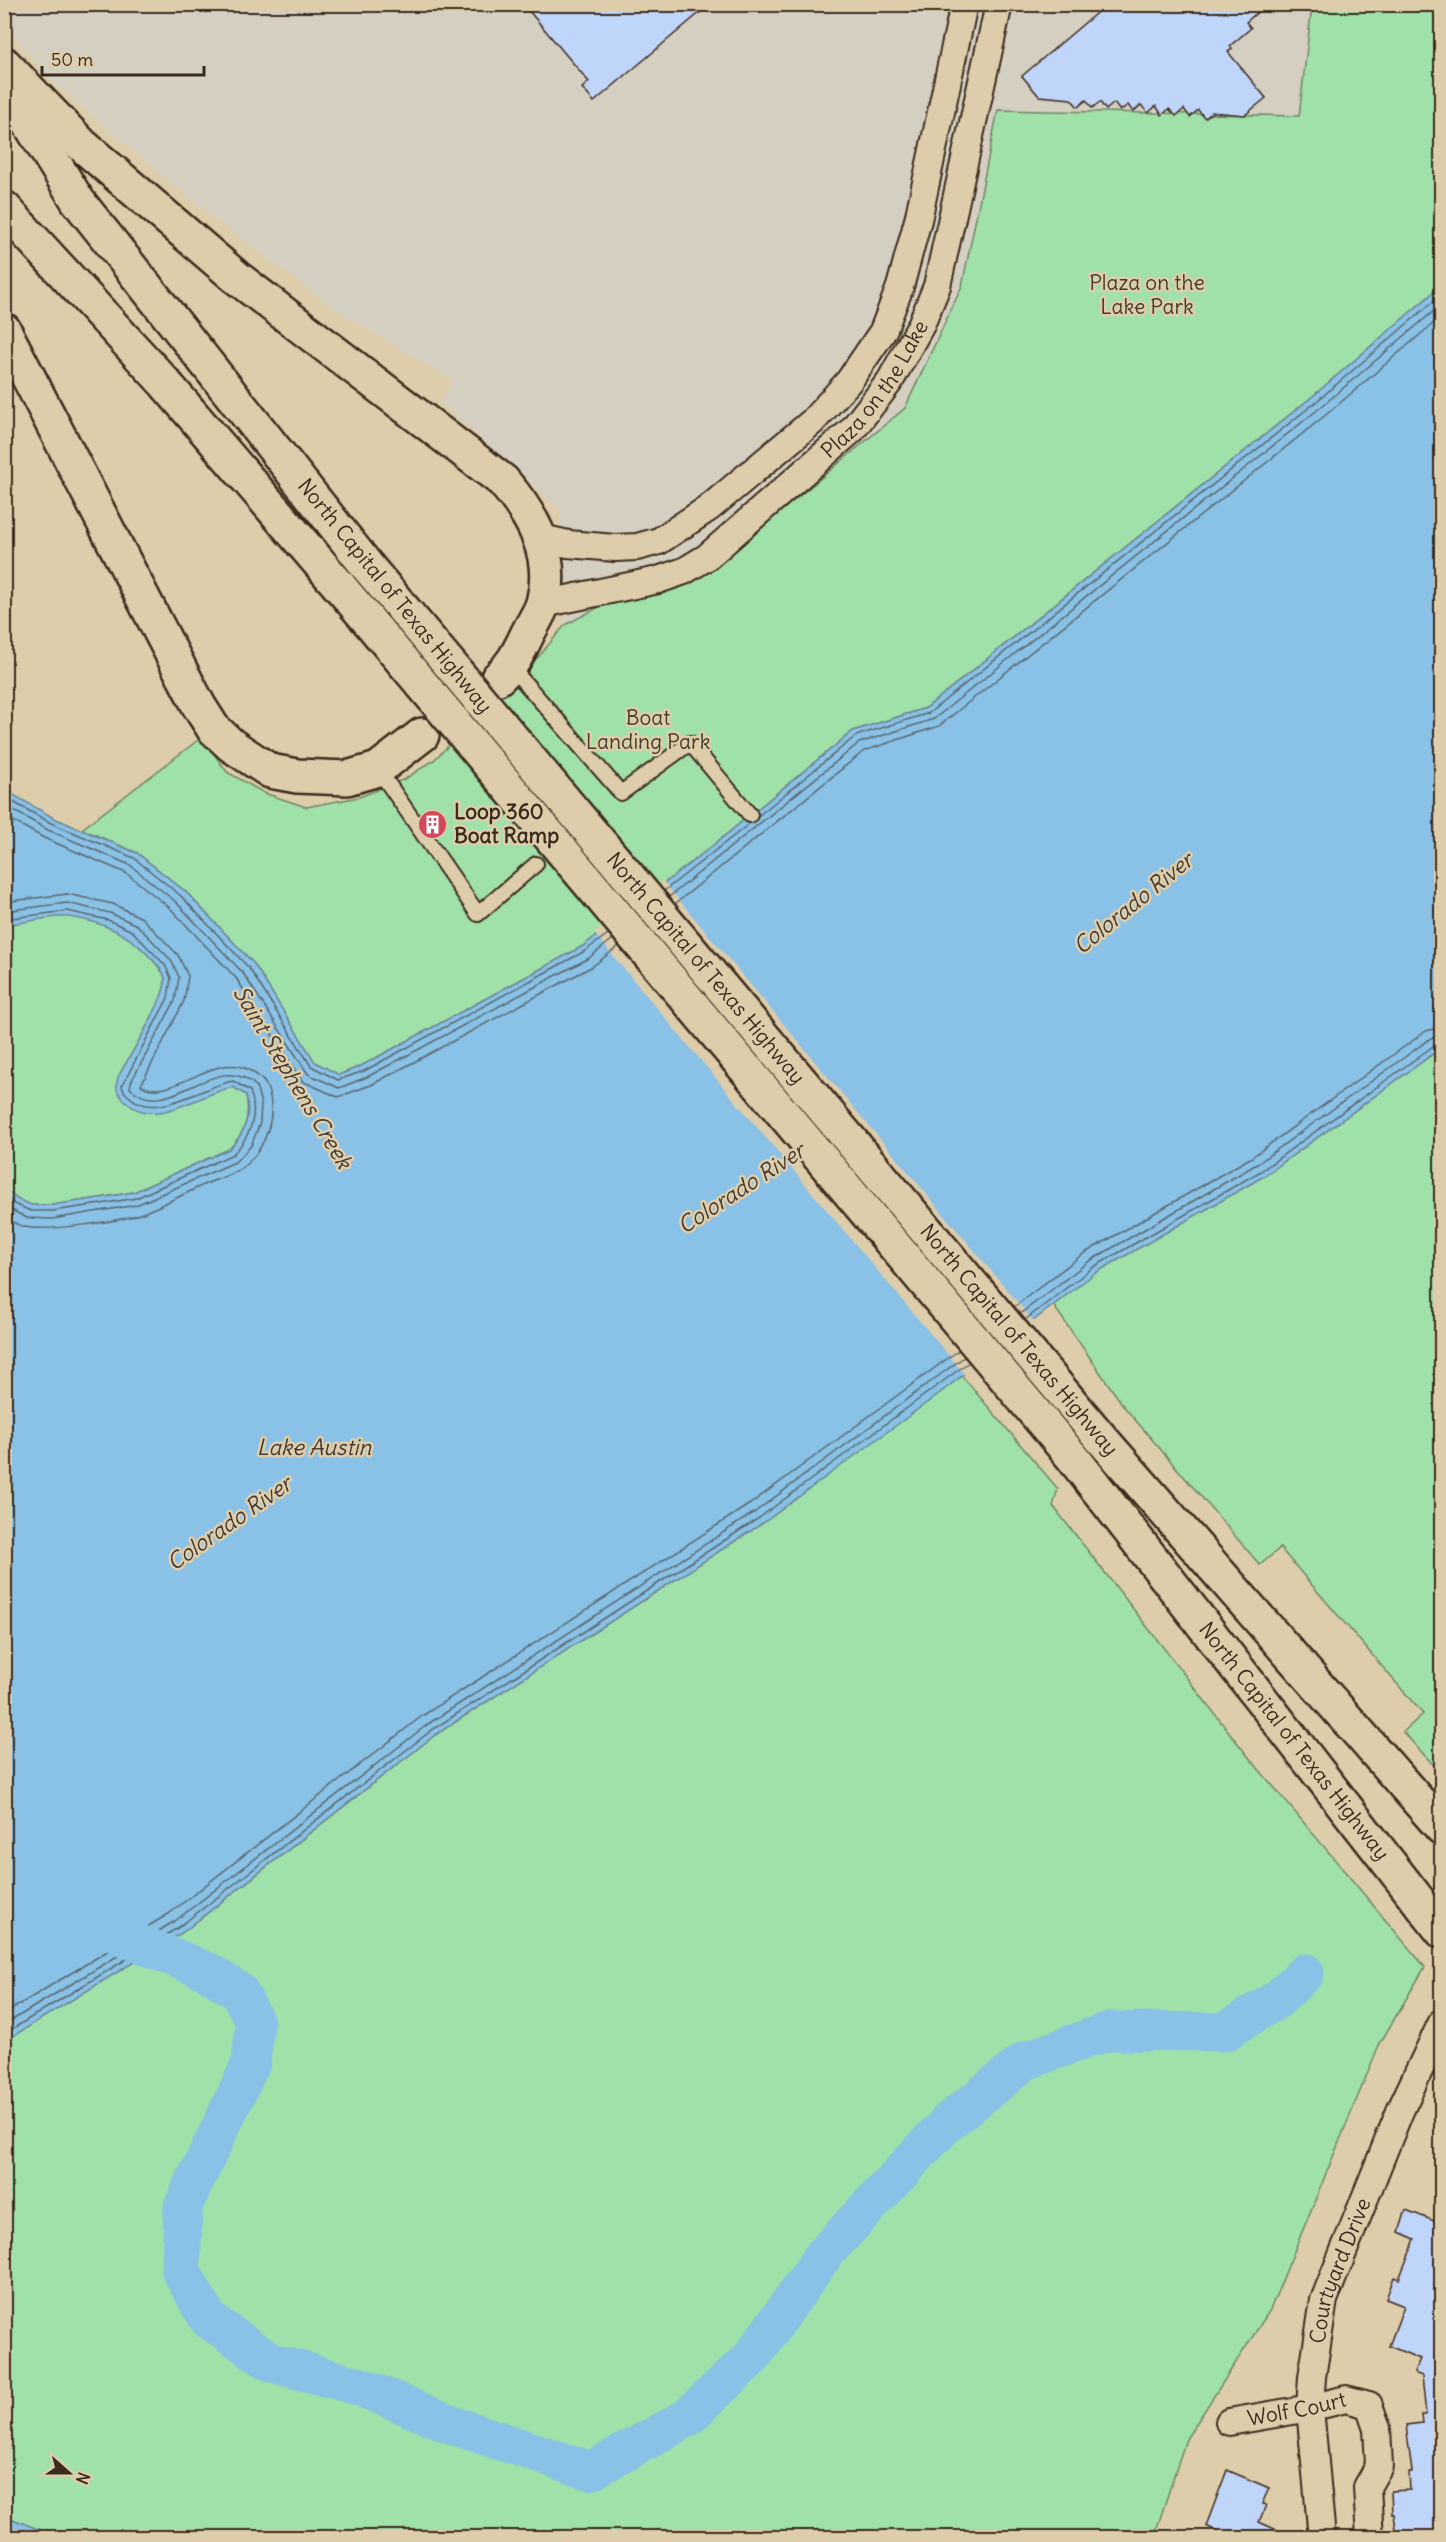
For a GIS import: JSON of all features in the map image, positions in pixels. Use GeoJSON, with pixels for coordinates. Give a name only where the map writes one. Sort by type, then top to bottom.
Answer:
{"type":"FeatureCollection","features":[{"type":"Feature","properties":{"kind":"highway"},"geometry":{"type":"LineString","coordinates":[[4,64],[82,145],[236,277],[503,481],[525,507],[541,538],[547,570],[543,604],[504,672]]}},
{"type":"Feature","properties":{"kind":"highway","name":"North Capital of Texas Highway"},"geometry":{"type":"LineString","coordinates":[[4,83],[78,201],[368,566],[1100,1437],[1442,1828]]}},
{"type":"Feature","properties":{"kind":"highway","name":"North Capital of Texas Highway"},"geometry":{"type":"LineString","coordinates":[[4,207],[165,383],[341,588],[1074,1459],[1442,1931]]}},
{"type":"Feature","properties":{"kind":"highway"},"geometry":{"type":"LineString","coordinates":[[9,349],[199,706],[213,728],[231,745],[270,771],[297,776],[347,778],[378,769],[422,735]]}},
{"type":"Feature","properties":{"kind":"street","name":"Plaza on the Lake"},"geometry":{"type":"LineString","coordinates":[[541,538],[568,544],[615,548],[637,548],[659,541],[709,508],[812,422],[849,381],[883,331],[900,287],[918,220],[964,4]]}},
{"type":"Feature","properties":{"kind":"street","name":"Plaza on the Lake"},"geometry":{"type":"LineString","coordinates":[[543,604],[658,580],[707,557],[828,452],[852,430],[871,407],[907,352],[937,286],[999,4]]}},
{"type":"Feature","properties":{"kind":"street","name":"Courtyard Drive"},"geometry":{"type":"LineString","coordinates":[[1322,2538],[1310,2408],[1312,2377],[1324,2300],[1400,2111],[1442,2022]]}},
{"type":"Feature","properties":{"kind":"street","name":"Wolf Court"},"geometry":{"type":"LineString","coordinates":[[1229,2422],[1310,2408],[1346,2399],[1369,2405],[1377,2428],[1379,2466],[1367,2487],[1370,2538]]}},
{"type":"Feature","properties":{"kind":"lane"},"geometry":{"type":"LineString","coordinates":[[504,672],[621,793],[690,743],[750,814]]}},
{"type":"Feature","properties":{"kind":"lane"},"geometry":{"type":"LineString","coordinates":[[378,769],[478,914],[536,864]]}},
{"type":"Feature","properties":{"kind":"shaded area"},"geometry":{"type":"Polygon","coordinates":[[[4,5],[1312,5],[1299,116],[998,110],[962,286],[905,408],[725,558],[664,590],[599,607],[565,625],[560,510],[441,403],[452,380],[335,309],[201,208],[48,78],[5,26],[4,5]]]}},
{"type":"Feature","properties":{"kind":"green space"},"geometry":{"type":"Polygon","coordinates":[[[1312,5],[1441,5],[1441,286],[1313,396],[926,708],[853,731],[706,851],[583,946],[361,1066],[339,1075],[315,1063],[254,964],[186,892],[137,853],[82,829],[202,737],[227,772],[264,793],[306,807],[359,797],[405,779],[434,760],[540,655],[565,625],[599,607],[664,590],[725,558],[905,408],[962,286],[998,110],[1299,116],[1312,5]]]}},
{"type":"Feature","properties":{"kind":"green space"},"geometry":{"type":"Polygon","coordinates":[[[66,914],[114,928],[133,940],[152,959],[164,975],[162,996],[222,1089],[233,1087],[246,1095],[248,1111],[243,1131],[229,1149],[134,1192],[52,1205],[31,1205],[17,1199],[5,1188],[5,922],[66,914]]]}},
{"type":"Feature","properties":{"kind":"green space"},"geometry":{"type":"Polygon","coordinates":[[[1441,1048],[1441,1773],[1403,1732],[1423,1714],[1280,1548],[1260,1565],[1125,1408],[1053,1305],[1095,1273],[1264,1176],[1441,1048]]]}},
{"type":"Feature","properties":{"kind":"green space"},"geometry":{"type":"Polygon","coordinates":[[[962,1376],[1058,1489],[1053,1506],[1247,1755],[1425,1967],[1379,2045],[1270,2310],[1186,2439],[1154,2537],[58,2538],[5,2516],[4,2041],[183,1932],[435,1735],[763,1523],[962,1376]]]}},
{"type":"Feature","properties":{"kind":"water","name":"Lake Austin"},"geometry":{"type":"Polygon","coordinates":[[[1441,286],[1441,1048],[1264,1176],[1095,1273],[932,1399],[763,1523],[435,1735],[183,1932],[5,2041],[4,1188],[17,1199],[31,1205],[52,1205],[134,1192],[229,1149],[243,1131],[248,1111],[246,1095],[233,1087],[164,1111],[138,1110],[121,1096],[117,1088],[118,1077],[154,1012],[164,987],[164,975],[156,963],[134,942],[104,925],[68,917],[5,924],[5,790],[54,818],[137,853],[186,892],[254,964],[315,1062],[339,1075],[361,1066],[583,946],[706,851],[853,731],[926,708],[1313,396],[1441,286]]]}},
{"type":"Feature","properties":{"kind":"water"},"geometry":{"type":"Polygon","coordinates":[[[5,2516],[58,2537],[5,2537],[5,2516]]]}},
{"type":"Feature","properties":{"kind":"pier"},"geometry":{"type":"Polygon","coordinates":[[[663,881],[1035,1323],[966,1376],[594,933],[663,881]]]}},
{"type":"Feature","properties":{"kind":"building"},"geometry":{"type":"Polygon","coordinates":[[[523,4],[710,4],[594,102],[582,88],[589,82],[523,4]]]}},
{"type":"Feature","properties":{"kind":"building"},"geometry":{"type":"Polygon","coordinates":[[[1107,4],[1267,4],[1246,22],[1251,28],[1230,46],[1232,49],[1228,52],[1266,98],[1245,115],[1212,112],[1205,118],[1198,110],[1190,117],[1184,109],[1176,116],[1169,109],[1162,115],[1156,106],[1148,113],[1141,105],[1133,112],[1128,105],[1120,111],[1114,103],[1106,110],[1100,102],[1092,108],[1086,100],[1078,107],[1071,99],[1039,96],[1022,76],[1107,4]]]}},
{"type":"Feature","properties":{"kind":"building"},"geometry":{"type":"Polygon","coordinates":[[[1406,2210],[1442,2224],[1442,2538],[1397,2538],[1394,2514],[1392,2514],[1391,2491],[1410,2490],[1409,2472],[1412,2472],[1406,2425],[1422,2423],[1421,2415],[1426,2415],[1422,2376],[1414,2373],[1420,2359],[1389,2346],[1404,2306],[1386,2299],[1394,2277],[1399,2279],[1415,2239],[1399,2232],[1406,2210]]]}},
{"type":"Feature","properties":{"kind":"building"},"geometry":{"type":"Polygon","coordinates":[[[1227,2470],[1269,2488],[1262,2504],[1266,2505],[1259,2522],[1295,2538],[1233,2538],[1206,2526],[1227,2470]]]}},
{"type":"Feature","properties":{"kind":"waterway"},"geometry":{"type":"LineString","coordinates":[[4,1888],[209,1972],[239,1992],[255,2022],[251,2063],[183,2206],[181,2271],[209,2320],[272,2363],[358,2386],[455,2426],[591,2471],[687,2418],[751,2358],[825,2253],[948,2122],[1025,2061],[1109,2031],[1224,2032],[1278,1999],[1305,1973]]}},
{"type":"Feature","properties":{"kind":"place","name":"Loop 360 Boat Ramp"},"geometry":{"type":"Point","coordinates":[433,824]}},
{"type":"Feature","properties":{"kind":"park label","name":"Plaza on the Lake Park"},"geometry":{"type":"Point","coordinates":[1147,295]}},
{"type":"Feature","properties":{"kind":"park label","name":"Boat Landing Park"},"geometry":{"type":"Point","coordinates":[648,730]}},
{"type":"Feature","properties":{"kind":"water label","name":"Colorado River"},"geometry":{"type":"Point","coordinates":[1133,903]}},
{"type":"Feature","properties":{"kind":"water label","name":"Saint Stephens Creek"},"geometry":{"type":"Point","coordinates":[293,1077]}},
{"type":"Feature","properties":{"kind":"water label","name":"Colorado River"},"geometry":{"type":"Point","coordinates":[741,1188]}},
{"type":"Feature","properties":{"kind":"water label","name":"Colorado River"},"geometry":{"type":"Point","coordinates":[229,1523]}}]}
